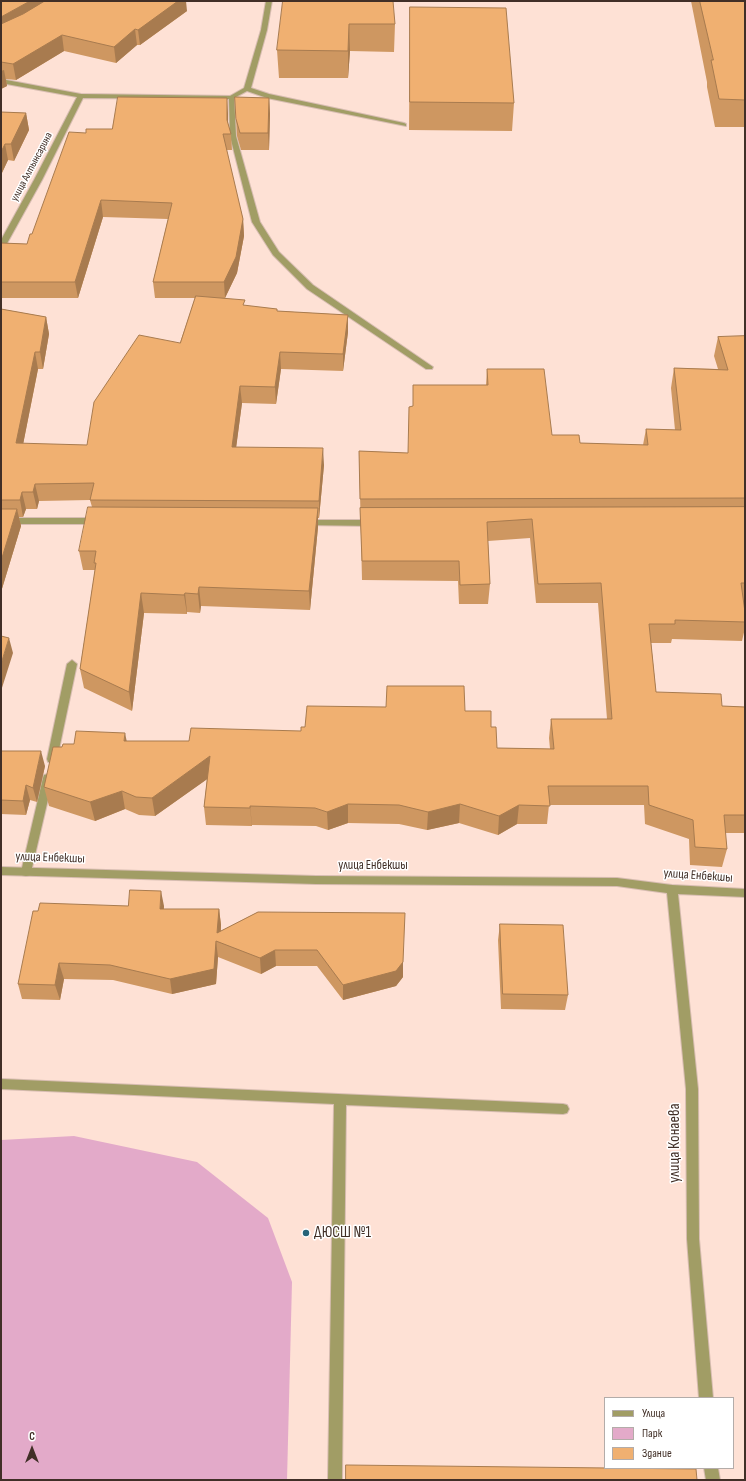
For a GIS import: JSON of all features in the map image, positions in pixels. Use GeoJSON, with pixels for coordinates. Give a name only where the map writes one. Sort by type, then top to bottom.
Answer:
{"type":"FeatureCollection","features":[{"type":"Feature","properties":{"kind":"street"},"geometry":{"type":"LineString","coordinates":[[1,81],[81,96],[232,97],[247,89],[264,30],[269,1]]}},
{"type":"Feature","properties":{"kind":"street"},"geometry":{"type":"LineString","coordinates":[[247,89],[267,96],[404,125]]}},
{"type":"Feature","properties":{"kind":"street","name":"улица Алтынсарина"},"geometry":{"type":"LineString","coordinates":[[1,247],[38,180],[81,96]]}},
{"type":"Feature","properties":{"kind":"street"},"geometry":{"type":"LineString","coordinates":[[232,97],[233,136],[256,222],[276,253],[310,287],[429,367]]}},
{"type":"Feature","properties":{"kind":"street"},"geometry":{"type":"LineString","coordinates":[[1,521],[110,522]]}},
{"type":"Feature","properties":{"kind":"street"},"geometry":{"type":"LineString","coordinates":[[298,523],[385,523]]}},
{"type":"Feature","properties":{"kind":"street"},"geometry":{"type":"LineString","coordinates":[[26,872],[44,800],[72,664]]}},
{"type":"Feature","properties":{"kind":"street","name":"улица Енбекшы"},"geometry":{"type":"LineString","coordinates":[[1,871],[316,880],[616,882],[672,889],[745,893]]}},
{"type":"Feature","properties":{"kind":"street","name":"улица Конаева"},"geometry":{"type":"LineString","coordinates":[[672,889],[692,1089],[693,1238],[706,1397]]}},
{"type":"Feature","properties":{"kind":"street"},"geometry":{"type":"LineString","coordinates":[[1,1084],[563,1109]]}},
{"type":"Feature","properties":{"kind":"street"},"geometry":{"type":"LineString","coordinates":[[336,1480],[340,1100]]}},
{"type":"Feature","properties":{"kind":"street"},"geometry":{"type":"LineString","coordinates":[[712,1469],[713,1480]]}},
{"type":"Feature","properties":{"kind":"green space"},"geometry":{"type":"Polygon","coordinates":[[[74,1136],[197,1162],[268,1218],[292,1282],[287,1480],[1,1480],[1,1140],[74,1136]]]}},
{"type":"Feature","properties":{"kind":"building"},"geometry":{"type":"Polygon","coordinates":[[[1,1],[30,1],[1,17],[1,1]]]}},
{"type":"Feature","properties":{"kind":"building"},"geometry":{"type":"Polygon","coordinates":[[[45,1],[178,1],[138,30],[135,29],[114,47],[62,35],[13,64],[1,62],[1,24],[23,14],[45,1]]]}},
{"type":"Feature","properties":{"kind":"building"},"geometry":{"type":"Polygon","coordinates":[[[283,1],[393,1],[395,24],[349,24],[348,51],[277,50],[283,1]]]}},
{"type":"Feature","properties":{"kind":"building"},"geometry":{"type":"Polygon","coordinates":[[[700,1],[745,1],[745,100],[719,99],[711,60],[713,60],[700,1]]]}},
{"type":"Feature","properties":{"kind":"building"},"geometry":{"type":"Polygon","coordinates":[[[410,7],[506,8],[514,103],[410,102],[410,7]]]}},
{"type":"Feature","properties":{"kind":"building"},"geometry":{"type":"Polygon","coordinates":[[[118,97],[227,98],[227,120],[231,134],[223,134],[243,219],[236,257],[224,282],[153,282],[172,203],[101,200],[75,282],[1,282],[1,243],[27,244],[69,132],[86,133],[86,129],[112,129],[118,97]]]}},
{"type":"Feature","properties":{"kind":"building"},"geometry":{"type":"Polygon","coordinates":[[[235,97],[269,98],[268,133],[240,133],[236,119],[235,97]]]}},
{"type":"Feature","properties":{"kind":"building"},"geometry":{"type":"Polygon","coordinates":[[[1,112],[26,113],[11,144],[5,144],[1,152],[1,112]]]}},
{"type":"Feature","properties":{"kind":"building"},"geometry":{"type":"Polygon","coordinates":[[[196,296],[245,300],[243,305],[277,309],[277,311],[348,315],[343,354],[280,352],[275,387],[240,386],[232,447],[323,448],[319,501],[90,500],[94,483],[35,484],[33,492],[22,492],[20,500],[1,500],[1,309],[46,317],[40,352],[35,352],[16,443],[87,445],[94,402],[139,335],[180,343],[196,296]]]}},
{"type":"Feature","properties":{"kind":"building"},"geometry":{"type":"Polygon","coordinates":[[[745,336],[745,498],[360,499],[359,451],[408,453],[409,407],[413,406],[413,385],[488,385],[487,369],[544,369],[552,435],[579,435],[580,443],[648,445],[646,429],[681,430],[674,368],[728,370],[718,337],[745,336]]]}},
{"type":"Feature","properties":{"kind":"building"},"geometry":{"type":"Polygon","coordinates":[[[88,507],[318,508],[309,591],[199,587],[198,594],[185,593],[184,595],[141,593],[129,692],[80,669],[96,563],[94,563],[96,551],[79,551],[88,507]]]}},
{"type":"Feature","properties":{"kind":"building"},"geometry":{"type":"Polygon","coordinates":[[[745,507],[745,583],[741,583],[745,622],[675,620],[675,624],[649,624],[656,692],[721,694],[722,706],[745,707],[745,815],[724,815],[727,849],[695,847],[693,820],[649,805],[648,786],[548,786],[550,806],[519,805],[499,816],[460,804],[428,812],[399,805],[348,804],[327,812],[315,808],[250,806],[250,808],[204,807],[210,756],[152,798],[136,797],[122,791],[90,802],[44,787],[53,747],[62,747],[63,744],[74,744],[76,731],[125,733],[124,741],[189,741],[191,728],[301,731],[301,727],[305,727],[307,706],[386,707],[387,686],[464,686],[465,711],[491,711],[491,727],[496,727],[497,748],[554,749],[551,719],[612,719],[601,583],[538,584],[532,519],[487,522],[490,584],[460,585],[459,561],[362,561],[360,508],[745,507]]]}},
{"type":"Feature","properties":{"kind":"building"},"geometry":{"type":"Polygon","coordinates":[[[1,509],[17,509],[1,561],[1,509]]]}},
{"type":"Feature","properties":{"kind":"building"},"geometry":{"type":"Polygon","coordinates":[[[1,636],[9,638],[1,664],[1,636]]]}},
{"type":"Feature","properties":{"kind":"building"},"geometry":{"type":"Polygon","coordinates":[[[1,751],[41,751],[33,788],[26,785],[23,801],[1,800],[1,751]]]}},
{"type":"Feature","properties":{"kind":"building"},"geometry":{"type":"Polygon","coordinates":[[[130,890],[161,891],[160,909],[219,909],[217,933],[258,912],[405,913],[403,962],[396,971],[343,985],[317,950],[275,950],[260,958],[216,941],[214,969],[170,979],[110,965],[59,963],[55,985],[18,984],[33,911],[38,911],[40,903],[128,906],[130,890]]]}},
{"type":"Feature","properties":{"kind":"building"},"geometry":{"type":"Polygon","coordinates":[[[500,924],[563,925],[568,995],[503,994],[500,924]]]}},
{"type":"Feature","properties":{"kind":"building"},"geometry":{"type":"Polygon","coordinates":[[[346,1465],[696,1469],[697,1480],[346,1480],[346,1465]]]}},
{"type":"Feature","properties":{"kind":"place","name":"ДЮСШ №1"},"geometry":{"type":"Point","coordinates":[306,1233]}}]}
